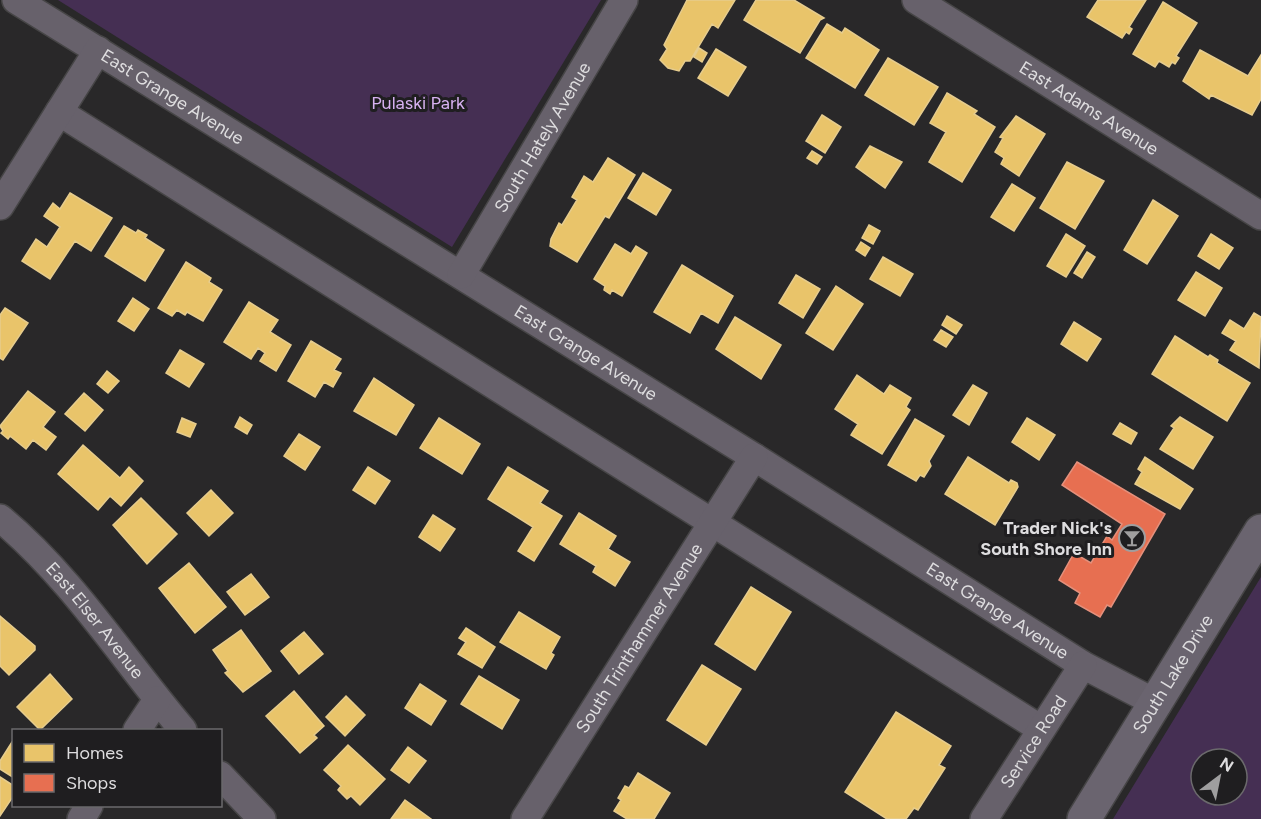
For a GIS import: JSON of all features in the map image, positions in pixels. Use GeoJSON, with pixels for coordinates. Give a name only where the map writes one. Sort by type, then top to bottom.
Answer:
{"type":"FeatureCollection","features":[{"type":"Feature","properties":{"kind":"main road","name":"South Lake Drive"},"geometry":{"type":"LineString","coordinates":[[1084,819],[1158,704],[1261,531]]}},
{"type":"Feature","properties":{"kind":"street","name":"East Grange Avenue"},"geometry":{"type":"LineString","coordinates":[[16,0],[754,457],[1083,664],[1158,704]]}},
{"type":"Feature","properties":{"kind":"street","name":"South Hately Avenue"},"geometry":{"type":"LineString","coordinates":[[461,275],[624,0]]}},
{"type":"Feature","properties":{"kind":"street","name":"East Adams Avenue"},"geometry":{"type":"LineString","coordinates":[[916,0],[1261,216]]}},
{"type":"Feature","properties":{"kind":"street"},"geometry":{"type":"LineString","coordinates":[[0,206],[98,50]]}},
{"type":"Feature","properties":{"kind":"street"},"geometry":{"type":"LineString","coordinates":[[60,112],[1041,729]]}},
{"type":"Feature","properties":{"kind":"street","name":"South Trinthammer Avenue"},"geometry":{"type":"LineString","coordinates":[[525,819],[754,457]]}},
{"type":"Feature","properties":{"kind":"street","name":"East Elser Avenue"},"geometry":{"type":"LineString","coordinates":[[0,518],[34,546],[70,585],[157,700],[182,729]]}},
{"type":"Feature","properties":{"kind":"street","name":"Service Road"},"geometry":{"type":"LineString","coordinates":[[984,819],[1083,664]]}},
{"type":"Feature","properties":{"kind":"street"},"geometry":{"type":"LineString","coordinates":[[138,729],[157,700]]}},
{"type":"Feature","properties":{"kind":"street"},"geometry":{"type":"LineString","coordinates":[[222,778],[262,819]]}},
{"type":"Feature","properties":{"kind":"green space","name":"Pulaski Park"},"geometry":{"type":"Polygon","coordinates":[[[58,0],[601,0],[452,247],[58,0]]]}},
{"type":"Feature","properties":{"kind":"green space"},"geometry":{"type":"Polygon","coordinates":[[[1261,577],[1261,819],[1113,819],[1261,577]]]}},
{"type":"Feature","properties":{"kind":"building: Homes"},"geometry":{"type":"Polygon","coordinates":[[[687,0],[735,0],[718,28],[712,24],[690,61],[685,61],[679,71],[668,68],[660,60],[667,49],[664,45],[687,0]]]}},
{"type":"Feature","properties":{"kind":"building: Homes"},"geometry":{"type":"Polygon","coordinates":[[[756,0],[794,0],[824,18],[820,20],[800,53],[744,20],[756,0]]]}},
{"type":"Feature","properties":{"kind":"building: Homes"},"geometry":{"type":"Polygon","coordinates":[[[1098,0],[1146,0],[1129,27],[1132,29],[1129,34],[1126,32],[1122,38],[1087,17],[1098,0]]]}},
{"type":"Feature","properties":{"kind":"building: Homes"},"geometry":{"type":"Polygon","coordinates":[[[1163,2],[1197,23],[1176,56],[1179,58],[1175,64],[1172,62],[1169,67],[1159,61],[1155,67],[1133,54],[1163,2]]]}},
{"type":"Feature","properties":{"kind":"building: Homes"},"geometry":{"type":"Polygon","coordinates":[[[827,24],[842,33],[845,28],[879,50],[855,88],[806,58],[827,24]]]}},
{"type":"Feature","properties":{"kind":"building: Homes"},"geometry":{"type":"Polygon","coordinates":[[[699,48],[707,53],[702,62],[694,57],[699,48]]]}},
{"type":"Feature","properties":{"kind":"building: Homes"},"geometry":{"type":"Polygon","coordinates":[[[716,49],[746,67],[728,96],[698,78],[716,49]]]}},
{"type":"Feature","properties":{"kind":"building: Homes"},"geometry":{"type":"Polygon","coordinates":[[[1200,50],[1248,76],[1261,55],[1261,99],[1252,115],[1211,95],[1209,99],[1183,81],[1200,50]]]}},
{"type":"Feature","properties":{"kind":"building: Homes"},"geometry":{"type":"Polygon","coordinates":[[[888,58],[938,87],[914,125],[865,95],[888,58]]]}},
{"type":"Feature","properties":{"kind":"building: Homes"},"geometry":{"type":"Polygon","coordinates":[[[947,93],[977,111],[974,114],[995,127],[962,182],[929,162],[946,132],[930,123],[947,93]]]}},
{"type":"Feature","properties":{"kind":"building: Homes"},"geometry":{"type":"Polygon","coordinates":[[[822,115],[841,127],[825,153],[806,141],[822,115]]]}},
{"type":"Feature","properties":{"kind":"building: Homes"},"geometry":{"type":"Polygon","coordinates":[[[1016,116],[1045,134],[1019,176],[1001,164],[1004,158],[995,152],[1003,138],[1000,137],[1016,116]]]}},
{"type":"Feature","properties":{"kind":"building: Homes"},"geometry":{"type":"Polygon","coordinates":[[[870,146],[902,162],[885,188],[856,167],[870,146]]]}},
{"type":"Feature","properties":{"kind":"building: Homes"},"geometry":{"type":"Polygon","coordinates":[[[812,151],[822,157],[817,164],[807,158],[812,151]]]}},
{"type":"Feature","properties":{"kind":"building: Homes"},"geometry":{"type":"Polygon","coordinates":[[[608,158],[635,175],[609,218],[605,216],[577,262],[550,246],[551,239],[559,223],[562,225],[577,200],[572,197],[584,176],[593,182],[608,158]]]}},
{"type":"Feature","properties":{"kind":"building: Homes"},"geometry":{"type":"Polygon","coordinates":[[[1067,162],[1104,181],[1075,229],[1040,208],[1067,162]]]}},
{"type":"Feature","properties":{"kind":"building: Homes"},"geometry":{"type":"Polygon","coordinates":[[[643,173],[671,190],[656,215],[628,198],[643,173]]]}},
{"type":"Feature","properties":{"kind":"building: Homes"},"geometry":{"type":"Polygon","coordinates":[[[1012,184],[1035,198],[1014,231],[991,217],[1012,184]]]}},
{"type":"Feature","properties":{"kind":"building: Homes"},"geometry":{"type":"Polygon","coordinates":[[[70,193],[112,218],[91,251],[75,241],[50,279],[22,261],[36,239],[47,247],[60,227],[44,216],[53,203],[60,209],[70,193]]]}},
{"type":"Feature","properties":{"kind":"building: Homes"},"geometry":{"type":"Polygon","coordinates":[[[1153,200],[1178,216],[1147,264],[1124,250],[1153,200]]]}},
{"type":"Feature","properties":{"kind":"building: Homes"},"geometry":{"type":"Polygon","coordinates":[[[869,225],[880,231],[873,244],[862,238],[869,225]]]}},
{"type":"Feature","properties":{"kind":"building: Homes"},"geometry":{"type":"Polygon","coordinates":[[[124,226],[136,233],[138,230],[147,235],[145,238],[164,250],[145,281],[105,256],[124,226]]]}},
{"type":"Feature","properties":{"kind":"building: Homes"},"geometry":{"type":"Polygon","coordinates":[[[1066,234],[1085,246],[1066,277],[1047,266],[1066,234]]]}},
{"type":"Feature","properties":{"kind":"building: Homes"},"geometry":{"type":"Polygon","coordinates":[[[1211,234],[1233,248],[1219,269],[1198,256],[1211,234]]]}},
{"type":"Feature","properties":{"kind":"building: Homes"},"geometry":{"type":"Polygon","coordinates":[[[861,242],[870,248],[865,256],[856,250],[861,242]]]}},
{"type":"Feature","properties":{"kind":"building: Homes"},"geometry":{"type":"Polygon","coordinates":[[[615,244],[631,254],[636,246],[647,253],[622,296],[612,290],[610,294],[604,290],[605,286],[594,279],[615,244]]]}},
{"type":"Feature","properties":{"kind":"building: Homes"},"geometry":{"type":"Polygon","coordinates":[[[1087,252],[1095,257],[1082,278],[1074,273],[1087,252]]]}},
{"type":"Feature","properties":{"kind":"building: Homes"},"geometry":{"type":"Polygon","coordinates":[[[883,257],[913,274],[900,296],[870,279],[883,257]]]}},
{"type":"Feature","properties":{"kind":"building: Homes"},"geometry":{"type":"Polygon","coordinates":[[[186,262],[211,278],[209,282],[222,290],[203,321],[187,312],[185,315],[177,310],[172,316],[158,308],[186,262]]]}},
{"type":"Feature","properties":{"kind":"building: Homes"},"geometry":{"type":"Polygon","coordinates":[[[682,265],[733,296],[718,323],[701,313],[690,333],[654,312],[682,265]]]}},
{"type":"Feature","properties":{"kind":"building: Homes"},"geometry":{"type":"Polygon","coordinates":[[[1196,272],[1222,288],[1205,316],[1178,300],[1196,272]]]}},
{"type":"Feature","properties":{"kind":"building: Homes"},"geometry":{"type":"Polygon","coordinates":[[[796,275],[820,289],[803,318],[779,303],[796,275]]]}},
{"type":"Feature","properties":{"kind":"building: Homes"},"geometry":{"type":"Polygon","coordinates":[[[836,286],[863,304],[833,350],[806,333],[836,286]]]}},
{"type":"Feature","properties":{"kind":"building: Homes"},"geometry":{"type":"Polygon","coordinates":[[[133,298],[149,309],[134,331],[118,321],[133,298]]]}},
{"type":"Feature","properties":{"kind":"building: Homes"},"geometry":{"type":"Polygon","coordinates":[[[249,302],[278,320],[270,332],[291,345],[276,371],[260,361],[265,353],[258,348],[251,359],[224,342],[249,302]]]}},
{"type":"Feature","properties":{"kind":"building: Homes"},"geometry":{"type":"Polygon","coordinates":[[[5,308],[28,323],[3,360],[0,358],[0,315],[5,308]]]}},
{"type":"Feature","properties":{"kind":"building: Homes"},"geometry":{"type":"Polygon","coordinates":[[[1254,313],[1261,317],[1259,368],[1230,350],[1236,341],[1222,333],[1230,320],[1244,329],[1254,313]]]}},
{"type":"Feature","properties":{"kind":"building: Homes"},"geometry":{"type":"Polygon","coordinates":[[[947,316],[962,325],[956,334],[942,325],[947,316]]]}},
{"type":"Feature","properties":{"kind":"building: Homes"},"geometry":{"type":"Polygon","coordinates":[[[735,317],[781,345],[761,379],[716,349],[735,317]]]}},
{"type":"Feature","properties":{"kind":"building: Homes"},"geometry":{"type":"Polygon","coordinates":[[[1074,322],[1101,339],[1087,361],[1061,344],[1074,322]]]}},
{"type":"Feature","properties":{"kind":"building: Homes"},"geometry":{"type":"Polygon","coordinates":[[[941,330],[953,337],[946,347],[934,340],[941,330]]]}},
{"type":"Feature","properties":{"kind":"building: Homes"},"geometry":{"type":"Polygon","coordinates":[[[1175,336],[1208,357],[1210,355],[1218,360],[1217,363],[1250,383],[1227,421],[1152,374],[1175,336]]]}},
{"type":"Feature","properties":{"kind":"building: Homes"},"geometry":{"type":"Polygon","coordinates":[[[311,341],[341,359],[334,370],[341,373],[333,387],[324,382],[315,397],[288,381],[311,341]]]}},
{"type":"Feature","properties":{"kind":"building: Homes"},"geometry":{"type":"Polygon","coordinates":[[[180,350],[204,364],[189,387],[166,373],[180,350]]]}},
{"type":"Feature","properties":{"kind":"building: Homes"},"geometry":{"type":"Polygon","coordinates":[[[107,371],[119,381],[108,393],[97,384],[107,371]]]}},
{"type":"Feature","properties":{"kind":"building: Homes"},"geometry":{"type":"Polygon","coordinates":[[[857,375],[884,394],[890,385],[911,398],[906,407],[910,410],[882,454],[851,435],[858,424],[835,409],[857,375]]]}},
{"type":"Feature","properties":{"kind":"building: Homes"},"geometry":{"type":"Polygon","coordinates":[[[374,378],[414,405],[396,435],[354,411],[374,378]]]}},
{"type":"Feature","properties":{"kind":"building: Homes"},"geometry":{"type":"Polygon","coordinates":[[[973,385],[987,393],[969,425],[953,415],[973,385]]]}},
{"type":"Feature","properties":{"kind":"building: Homes"},"geometry":{"type":"Polygon","coordinates":[[[28,391],[55,412],[43,427],[56,437],[46,450],[33,440],[26,449],[10,436],[8,439],[1,433],[3,431],[0,426],[28,391]]]}},
{"type":"Feature","properties":{"kind":"building: Homes"},"geometry":{"type":"Polygon","coordinates":[[[84,393],[103,410],[85,431],[65,414],[84,393]]]}},
{"type":"Feature","properties":{"kind":"building: Homes"},"geometry":{"type":"Polygon","coordinates":[[[240,417],[252,425],[247,434],[235,427],[240,417]]]}},
{"type":"Feature","properties":{"kind":"building: Homes"},"geometry":{"type":"Polygon","coordinates":[[[1180,417],[1213,437],[1193,469],[1160,449],[1174,428],[1171,426],[1180,417]]]}},
{"type":"Feature","properties":{"kind":"building: Homes"},"geometry":{"type":"Polygon","coordinates":[[[182,418],[196,424],[190,437],[177,432],[182,418]]]}},
{"type":"Feature","properties":{"kind":"building: Homes"},"geometry":{"type":"Polygon","coordinates":[[[439,418],[480,444],[462,474],[420,448],[439,418]]]}},
{"type":"Feature","properties":{"kind":"building: Homes"},"geometry":{"type":"Polygon","coordinates":[[[1027,418],[1055,435],[1039,460],[1012,442],[1027,418]]]}},
{"type":"Feature","properties":{"kind":"building: Homes"},"geometry":{"type":"Polygon","coordinates":[[[915,419],[944,436],[929,461],[931,466],[924,477],[920,475],[916,481],[888,465],[915,419]]]}},
{"type":"Feature","properties":{"kind":"building: Homes"},"geometry":{"type":"Polygon","coordinates":[[[1120,423],[1137,433],[1131,444],[1113,434],[1120,423]]]}},
{"type":"Feature","properties":{"kind":"building: Homes"},"geometry":{"type":"Polygon","coordinates":[[[299,434],[320,447],[305,470],[284,456],[299,434]]]}},
{"type":"Feature","properties":{"kind":"building: Homes"},"geometry":{"type":"Polygon","coordinates":[[[83,445],[120,478],[129,467],[143,481],[121,506],[110,496],[98,510],[58,474],[83,445]]]}},
{"type":"Feature","properties":{"kind":"building: Homes"},"geometry":{"type":"Polygon","coordinates":[[[968,457],[1009,483],[1011,480],[1017,483],[1018,487],[995,525],[945,494],[968,457]]]}},
{"type":"Feature","properties":{"kind":"building: Homes"},"geometry":{"type":"Polygon","coordinates":[[[1145,457],[1193,489],[1180,509],[1135,484],[1142,472],[1138,469],[1145,457]]]}},
{"type":"Feature","properties":{"kind":"building: Homes"},"geometry":{"type":"Polygon","coordinates":[[[368,467],[390,481],[375,504],[353,490],[368,467]]]}},
{"type":"Feature","properties":{"kind":"building: Homes"},"geometry":{"type":"Polygon","coordinates":[[[508,467],[548,491],[540,503],[562,516],[534,561],[518,551],[533,527],[488,499],[508,467]]]}},
{"type":"Feature","properties":{"kind":"building: Homes"},"geometry":{"type":"Polygon","coordinates":[[[211,490],[233,513],[209,536],[187,513],[211,490]]]}},
{"type":"Feature","properties":{"kind":"building: Homes"},"geometry":{"type":"Polygon","coordinates":[[[141,498],[177,534],[147,564],[113,525],[141,498]]]}},
{"type":"Feature","properties":{"kind":"building: Homes"},"geometry":{"type":"Polygon","coordinates":[[[579,513],[616,536],[608,549],[630,562],[615,586],[593,572],[596,566],[560,544],[579,513]]]}},
{"type":"Feature","properties":{"kind":"building: Homes"},"geometry":{"type":"Polygon","coordinates":[[[433,515],[455,529],[440,551],[419,537],[433,515]]]}},
{"type":"Feature","properties":{"kind":"building: Homes"},"geometry":{"type":"Polygon","coordinates":[[[189,563],[226,607],[195,633],[159,588],[189,563]]]}},
{"type":"Feature","properties":{"kind":"building: Homes"},"geometry":{"type":"Polygon","coordinates":[[[251,574],[269,597],[245,615],[227,592],[251,574]]]}},
{"type":"Feature","properties":{"kind":"building: Homes"},"geometry":{"type":"Polygon","coordinates":[[[751,587],[791,612],[755,670],[715,644],[751,587]]]}},
{"type":"Feature","properties":{"kind":"building: Homes"},"geometry":{"type":"Polygon","coordinates":[[[519,612],[560,637],[551,653],[554,655],[546,669],[500,642],[519,612]]]}},
{"type":"Feature","properties":{"kind":"building: Homes"},"geometry":{"type":"Polygon","coordinates":[[[0,616],[35,646],[35,650],[9,675],[0,666],[0,616]]]}},
{"type":"Feature","properties":{"kind":"building: Homes"},"geometry":{"type":"Polygon","coordinates":[[[466,628],[495,647],[482,668],[458,654],[466,642],[459,638],[466,628]]]}},
{"type":"Feature","properties":{"kind":"building: Homes"},"geometry":{"type":"Polygon","coordinates":[[[241,630],[271,671],[243,692],[225,673],[228,671],[213,650],[241,630]]]}},
{"type":"Feature","properties":{"kind":"building: Homes"},"geometry":{"type":"Polygon","coordinates":[[[304,632],[323,654],[299,674],[281,651],[304,632]]]}},
{"type":"Feature","properties":{"kind":"building: Homes"},"geometry":{"type":"Polygon","coordinates":[[[702,665],[741,689],[706,745],[667,720],[702,665]]]}},
{"type":"Feature","properties":{"kind":"building: Homes"},"geometry":{"type":"Polygon","coordinates":[[[50,674],[72,699],[41,729],[17,707],[50,674]]]}},
{"type":"Feature","properties":{"kind":"building: Homes"},"geometry":{"type":"Polygon","coordinates":[[[479,676],[519,700],[502,729],[461,704],[479,676]]]}},
{"type":"Feature","properties":{"kind":"building: Homes"},"geometry":{"type":"Polygon","coordinates":[[[420,684],[446,701],[431,725],[405,708],[420,684]]]}},
{"type":"Feature","properties":{"kind":"building: Homes"},"geometry":{"type":"Polygon","coordinates":[[[294,691],[324,726],[314,735],[317,738],[300,753],[266,716],[294,691]]]}},
{"type":"Feature","properties":{"kind":"building: Homes"},"geometry":{"type":"Polygon","coordinates":[[[346,696],[365,715],[345,736],[326,717],[346,696]]]}},
{"type":"Feature","properties":{"kind":"building: Homes"},"geometry":{"type":"Polygon","coordinates":[[[896,712],[951,746],[939,765],[945,768],[918,810],[914,808],[906,819],[887,819],[845,792],[896,712]]]}},
{"type":"Feature","properties":{"kind":"building: Homes"},"geometry":{"type":"Polygon","coordinates":[[[12,742],[12,777],[0,769],[0,761],[12,742]]]}},
{"type":"Feature","properties":{"kind":"building: Homes"},"geometry":{"type":"Polygon","coordinates":[[[348,745],[385,779],[360,805],[351,796],[347,799],[338,790],[341,786],[324,770],[348,745]]]}},
{"type":"Feature","properties":{"kind":"building: Homes"},"geometry":{"type":"Polygon","coordinates":[[[408,747],[426,761],[409,783],[391,770],[408,747]]]}},
{"type":"Feature","properties":{"kind":"building: Homes"},"geometry":{"type":"Polygon","coordinates":[[[638,773],[670,793],[654,819],[627,819],[614,811],[621,800],[618,798],[625,786],[629,788],[638,773]]]}},
{"type":"Feature","properties":{"kind":"building: Homes"},"geometry":{"type":"Polygon","coordinates":[[[0,777],[12,785],[12,798],[0,816],[0,777]]]}},
{"type":"Feature","properties":{"kind":"building: Homes"},"geometry":{"type":"Polygon","coordinates":[[[405,800],[431,819],[391,819],[405,800]]]}},
{"type":"Feature","properties":{"kind":"building: Shops","name":"Trader Nick's South Shore Inn"},"geometry":{"type":"Polygon","coordinates":[[[1077,462],[1165,514],[1111,607],[1107,605],[1100,617],[1075,603],[1080,593],[1059,580],[1074,553],[1091,563],[1107,536],[1112,540],[1122,524],[1062,485],[1077,462]]]}},
{"type":"Feature","properties":{"kind":"place","name":"Trader Nick's South Shore Inn"},"geometry":{"type":"Point","coordinates":[1132,538]}}]}
